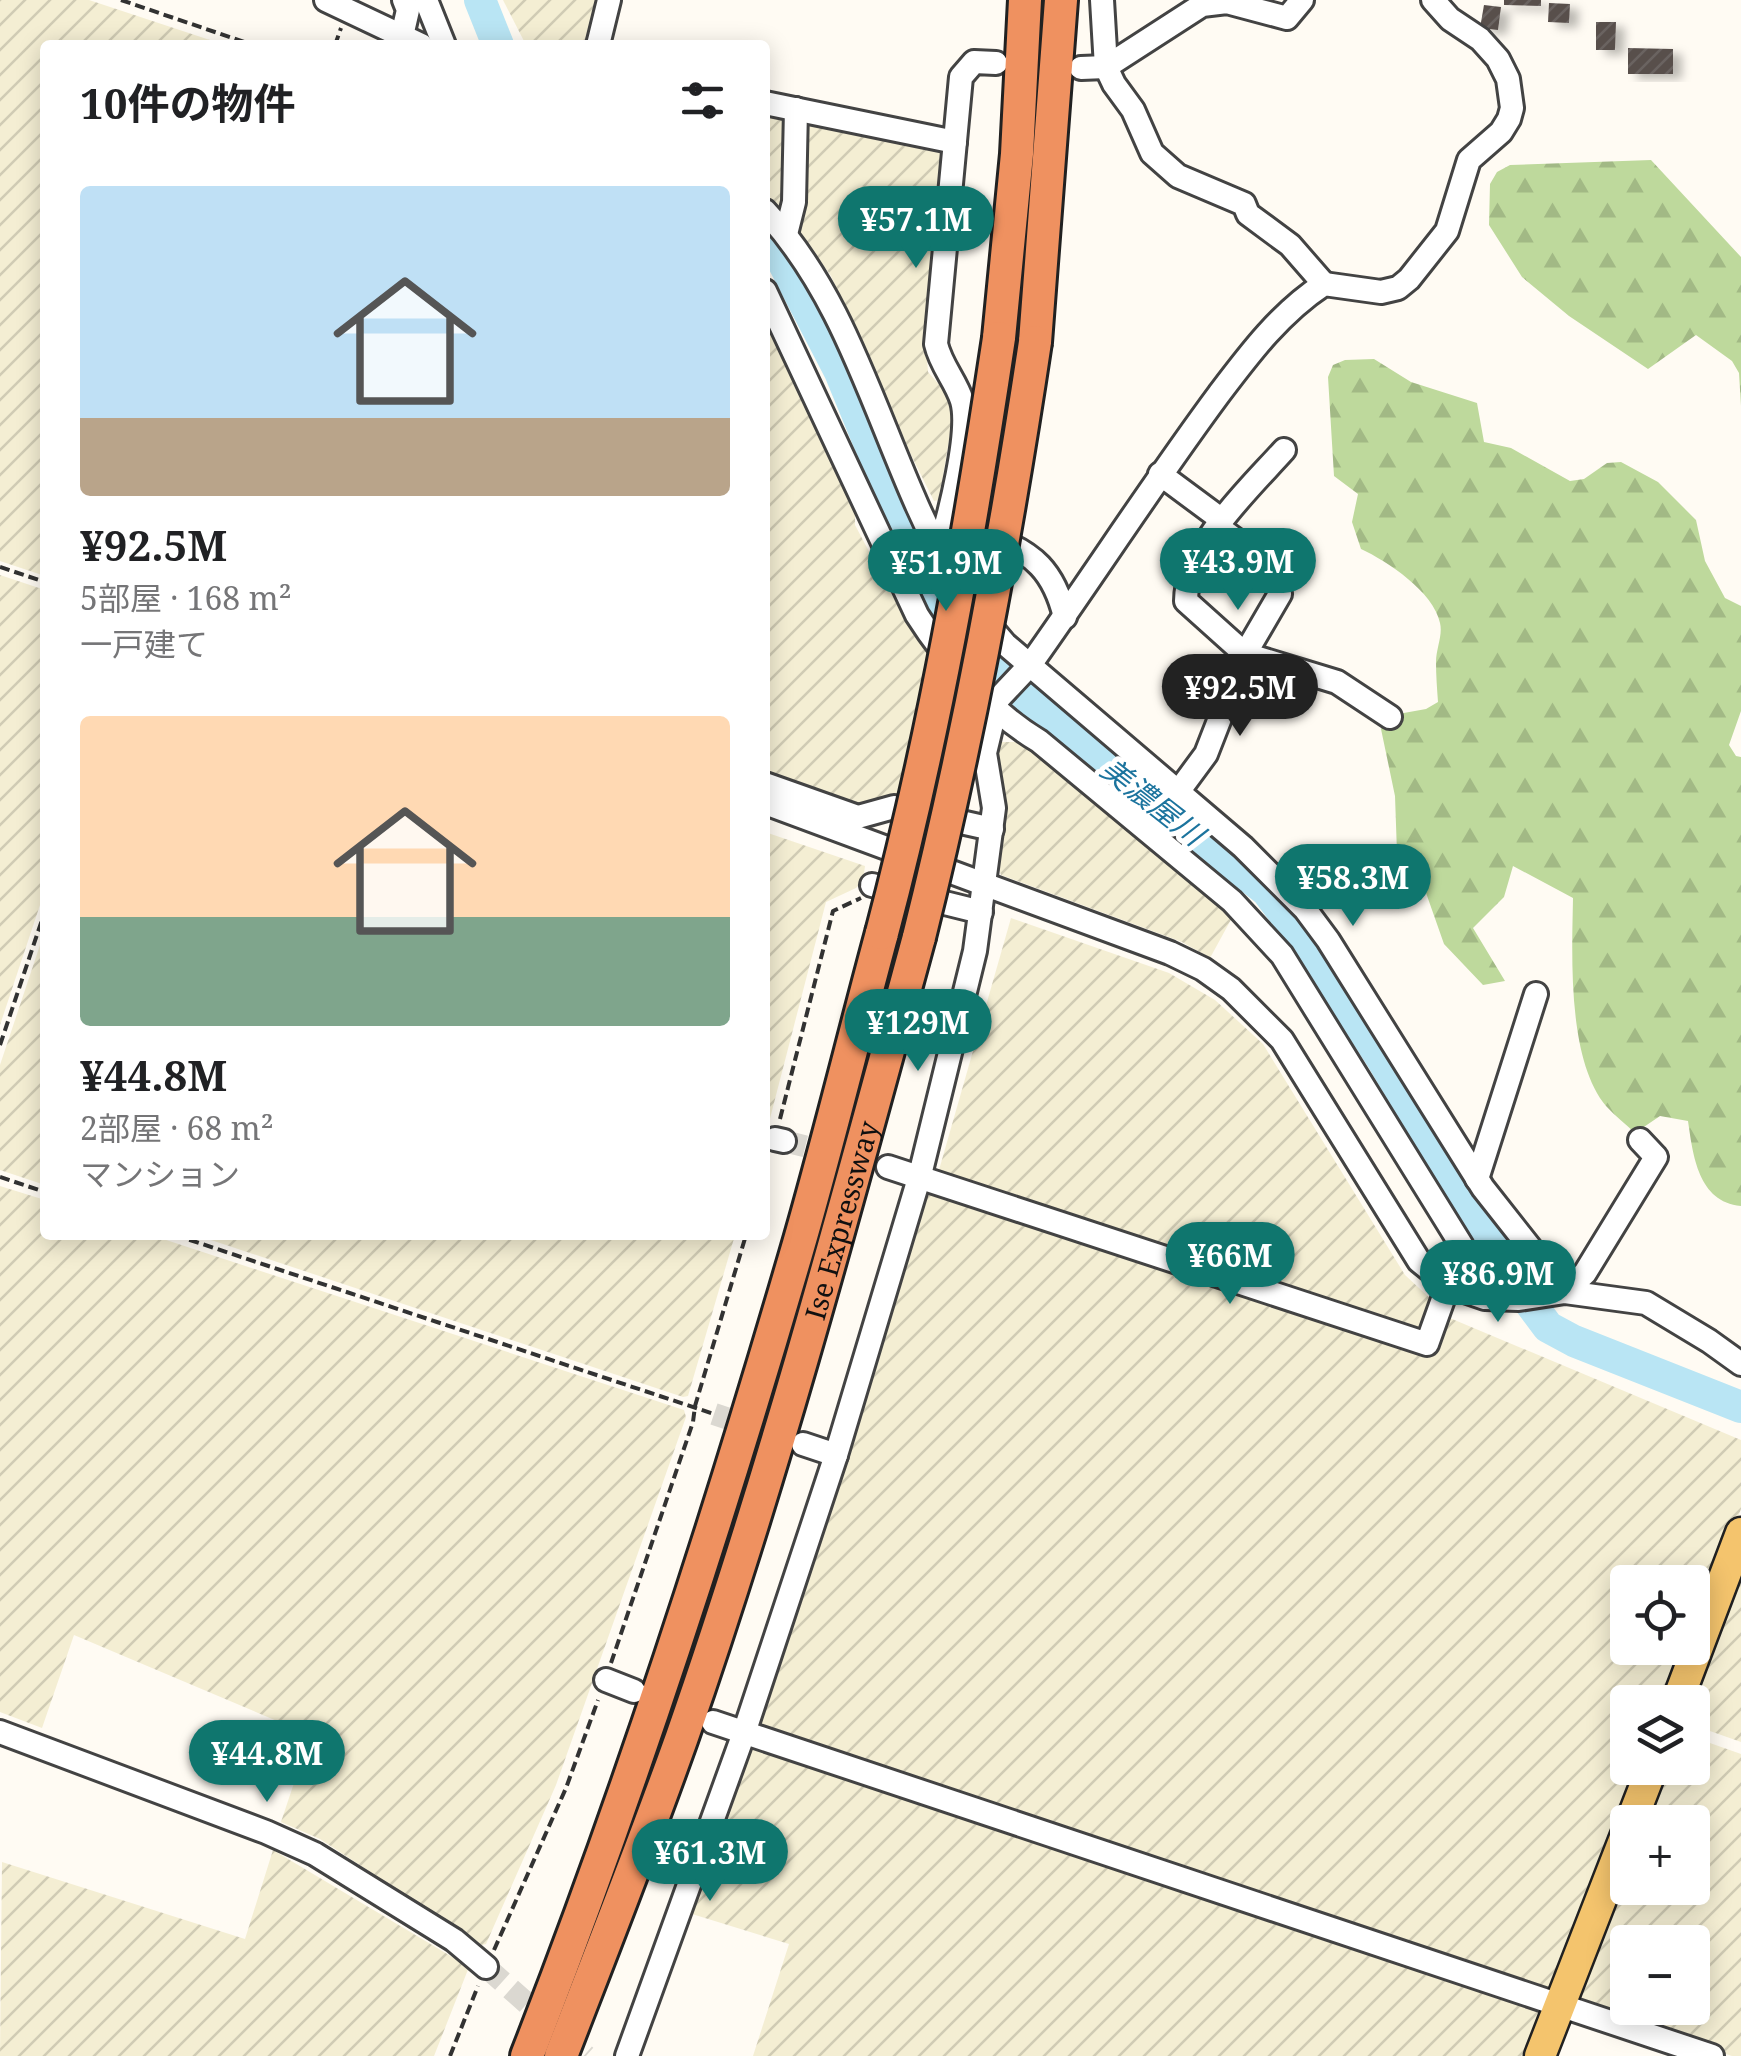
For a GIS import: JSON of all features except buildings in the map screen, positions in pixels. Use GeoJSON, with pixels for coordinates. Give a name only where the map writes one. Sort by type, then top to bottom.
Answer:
{"type":"FeatureCollection","features":[{"type":"Feature","properties":{"kind":"highway","name":"Ise Expressway"},"geometry":{"type":"LineString","coordinates":[[527,2056],[588,1898],[710,1539],[796,1252],[908,836],[946,661],[998,338],[1017,154],[1025,0]]}},
{"type":"Feature","properties":{"kind":"highway","name":"Ise Expressway"},"geometry":{"type":"LineString","coordinates":[[562,2056],[682,1735],[744,1548],[826,1278],[942,844],[1005,540],[1035,342],[1061,0]]}},
{"type":"Feature","properties":{"kind":"highway"},"geometry":{"type":"LineString","coordinates":[[509,2056],[588,1898]]}},
{"type":"Feature","properties":{"kind":"main road"},"geometry":{"type":"LineString","coordinates":[[1683,1685],[1741,1534]]}},
{"type":"Feature","properties":{"kind":"main road"},"geometry":{"type":"LineString","coordinates":[[1540,2056],[1610,1876]]}},
{"type":"Feature","properties":{"kind":"street"},"geometry":{"type":"LineString","coordinates":[[326,0],[411,40]]}},
{"type":"Feature","properties":{"kind":"street"},"geometry":{"type":"LineString","coordinates":[[404,0],[411,40]]}},
{"type":"Feature","properties":{"kind":"street"},"geometry":{"type":"LineString","coordinates":[[426,0],[442,40]]}},
{"type":"Feature","properties":{"kind":"street"},"geometry":{"type":"LineString","coordinates":[[599,40],[609,0]]}},
{"type":"Feature","properties":{"kind":"street"},"geometry":{"type":"LineString","coordinates":[[1102,0],[1106,67],[1133,110],[1152,153],[1178,176],[1244,204],[1248,214],[1290,246],[1324,284],[1381,292],[1398,288],[1409,279],[1446,232],[1470,160],[1501,132],[1512,108],[1508,79],[1498,59],[1433,0]]}},
{"type":"Feature","properties":{"kind":"street"},"geometry":{"type":"LineString","coordinates":[[1081,68],[1106,67],[1202,5],[1227,2],[1287,18],[1302,0]]}},
{"type":"Feature","properties":{"kind":"street"},"geometry":{"type":"LineString","coordinates":[[938,549],[966,420],[961,398],[940,363],[936,344],[961,77],[974,62],[996,63]]}},
{"type":"Feature","properties":{"kind":"street"},"geometry":{"type":"LineString","coordinates":[[770,103],[955,142]]}},
{"type":"Feature","properties":{"kind":"street"},"geometry":{"type":"LineString","coordinates":[[786,234],[794,202],[796,109]]}},
{"type":"Feature","properties":{"kind":"street"},"geometry":{"type":"LineString","coordinates":[[770,216],[813,274],[938,549],[973,607],[1026,669],[1243,847],[1305,909],[1477,1178],[1558,1293]]}},
{"type":"Feature","properties":{"kind":"street"},"geometry":{"type":"LineString","coordinates":[[627,2056],[744,1734],[836,1455],[920,1175],[975,951],[994,797],[985,752],[997,704],[1065,617],[1242,360],[1276,324],[1324,284]]}},
{"type":"Feature","properties":{"kind":"street"},"geometry":{"type":"LineString","coordinates":[[770,302],[917,616],[931,637],[997,704],[1010,724],[1039,741],[1232,901],[1282,955],[1462,1246],[1427,1344],[888,1167]]}},
{"type":"Feature","properties":{"kind":"street"},"geometry":{"type":"LineString","coordinates":[[1284,450],[1220,523],[1186,580],[1186,601],[1245,654],[1338,682],[1390,716]]}},
{"type":"Feature","properties":{"kind":"street"},"geometry":{"type":"LineString","coordinates":[[1160,474],[1273,567],[1280,594],[1245,654],[1206,754],[1178,792]]}},
{"type":"Feature","properties":{"kind":"street"},"geometry":{"type":"LineString","coordinates":[[946,526],[998,539],[1032,557],[1058,592],[1065,617]]}},
{"type":"Feature","properties":{"kind":"street"},"geometry":{"type":"LineString","coordinates":[[770,786],[858,818],[894,806],[992,829]]}},
{"type":"Feature","properties":{"kind":"street"},"geometry":{"type":"LineString","coordinates":[[770,805],[986,883],[1203,969],[1259,1013],[1282,1040],[1420,1260],[1450,1286],[1485,1298],[1518,1300],[1558,1293],[1646,1304],[1696,1332],[1741,1364]]}},
{"type":"Feature","properties":{"kind":"street"},"geometry":{"type":"LineString","coordinates":[[872,885],[981,912]]}},
{"type":"Feature","properties":{"kind":"street"},"geometry":{"type":"LineString","coordinates":[[1477,1178],[1536,994]]}},
{"type":"Feature","properties":{"kind":"street"},"geometry":{"type":"LineString","coordinates":[[1558,1293],[1585,1273],[1656,1157],[1640,1140]]}},
{"type":"Feature","properties":{"kind":"street"},"geometry":{"type":"LineString","coordinates":[[803,1444],[836,1455]]}},
{"type":"Feature","properties":{"kind":"street"},"geometry":{"type":"LineString","coordinates":[[606,1680],[634,1691]]}},
{"type":"Feature","properties":{"kind":"street"},"geometry":{"type":"LineString","coordinates":[[713,1722],[1712,2056]]}},
{"type":"Feature","properties":{"kind":"street"},"geometry":{"type":"LineString","coordinates":[[0,1732],[315,1854],[454,1940],[486,1967]]}},
{"type":"Feature","properties":{"kind":"path"},"geometry":{"type":"LineString","coordinates":[[122,0],[238,40]]}},
{"type":"Feature","properties":{"kind":"path"},"geometry":{"type":"LineString","coordinates":[[0,567],[40,580]]}},
{"type":"Feature","properties":{"kind":"path"},"geometry":{"type":"LineString","coordinates":[[780,1140],[833,911],[864,896],[872,885]]}},
{"type":"Feature","properties":{"kind":"path"},"geometry":{"type":"LineString","coordinates":[[0,1046],[40,926]]}},
{"type":"Feature","properties":{"kind":"path"},"geometry":{"type":"LineString","coordinates":[[0,1177],[40,1190]]}},
{"type":"Feature","properties":{"kind":"path"},"geometry":{"type":"LineString","coordinates":[[191,1240],[714,1414]]}},
{"type":"Feature","properties":{"kind":"path"},"geometry":{"type":"LineString","coordinates":[[450,2056],[566,1788],[606,1680],[693,1422],[745,1240]]}},
{"type":"Feature","properties":{"kind":"shaded area"},"geometry":{"type":"Polygon","coordinates":[[[0,0],[89,0],[210,40],[40,40],[40,574],[0,561],[0,0]]]}},
{"type":"Feature","properties":{"kind":"shaded area"},"geometry":{"type":"Polygon","coordinates":[[[503,0],[599,0],[590,40],[523,40],[503,0]]]}},
{"type":"Feature","properties":{"kind":"shaded area"},"geometry":{"type":"Polygon","coordinates":[[[770,113],[783,114],[789,122],[786,204],[781,210],[770,200],[770,113]]]}},
{"type":"Feature","properties":{"kind":"shaded area"},"geometry":{"type":"Polygon","coordinates":[[[804,124],[941,148],[926,348],[928,372],[951,398],[951,428],[939,500],[934,501],[912,457],[831,276],[797,228],[804,124]]]}},
{"type":"Feature","properties":{"kind":"shaded area"},"geometry":{"type":"Polygon","coordinates":[[[770,318],[855,510],[855,525],[909,627],[929,656],[899,802],[859,812],[770,780],[770,318]]]}},
{"type":"Feature","properties":{"kind":"shaded area"},"geometry":{"type":"Polygon","coordinates":[[[0,575],[40,588],[40,905],[0,1025],[0,575]]]}},
{"type":"Feature","properties":{"kind":"shaded area"},"geometry":{"type":"Polygon","coordinates":[[[1000,742],[1026,742],[1233,916],[1210,958],[1182,942],[1001,875],[998,866],[1004,803],[996,754],[1000,742]]]}},
{"type":"Feature","properties":{"kind":"shaded area"},"geometry":{"type":"Polygon","coordinates":[[[770,834],[865,866],[863,881],[856,888],[826,902],[770,1118],[770,834]]]}},
{"type":"Feature","properties":{"kind":"shaded area"},"geometry":{"type":"Polygon","coordinates":[[[1011,918],[1169,973],[1215,1000],[1263,1044],[1405,1275],[1433,1301],[1418,1335],[951,1181],[939,1170],[1011,918]]]}},
{"type":"Feature","properties":{"kind":"shaded area"},"geometry":{"type":"Polygon","coordinates":[[[40,945],[40,1183],[0,1170],[0,1065],[40,945]]]}},
{"type":"Feature","properties":{"kind":"shaded area"},"geometry":{"type":"Polygon","coordinates":[[[0,1186],[40,1198],[40,1240],[166,1240],[684,1410],[686,1417],[556,1785],[486,1944],[320,1839],[281,1822],[310,1735],[74,1635],[42,1728],[0,1712],[0,1186]]]}},
{"type":"Feature","properties":{"kind":"shaded area"},"geometry":{"type":"Polygon","coordinates":[[[924,1190],[1430,1353],[1445,1316],[1741,1440],[1741,1509],[1710,1592],[1710,1565],[1610,1565],[1610,1665],[1683,1665],[1675,1685],[1610,1685],[1610,1785],[1636,1785],[1628,1805],[1610,1805],[1610,1852],[1555,1991],[1547,1994],[757,1730],[754,1724],[924,1190]]]}},
{"type":"Feature","properties":{"kind":"shaded area"},"geometry":{"type":"Polygon","coordinates":[[[211,1240],[734,1240],[688,1396],[211,1240]]]}},
{"type":"Feature","properties":{"kind":"shaded area"},"geometry":{"type":"Polygon","coordinates":[[[1741,1565],[1741,1742],[1710,1731],[1710,1685],[1698,1685],[1705,1665],[1710,1665],[1710,1652],[1741,1565]]]}},
{"type":"Feature","properties":{"kind":"shaded area"},"geometry":{"type":"Polygon","coordinates":[[[757,1743],[1546,2008],[1531,2056],[753,2056],[789,1944],[692,1914],[748,1749],[757,1743]]]}},
{"type":"Feature","properties":{"kind":"shaded area"},"geometry":{"type":"Polygon","coordinates":[[[1710,1743],[1741,1754],[1741,2056],[1639,2025],[1710,2025],[1710,1925],[1610,1925],[1610,2015],[1573,2003],[1610,1900],[1610,1905],[1710,1905],[1710,1805],[1646,1805],[1653,1785],[1710,1785],[1710,1743]]]}},
{"type":"Feature","properties":{"kind":"shaded area"},"geometry":{"type":"Polygon","coordinates":[[[273,1850],[469,1967],[434,2056],[0,2056],[2,1862],[245,1939],[273,1850]]]}},
{"type":"Feature","properties":{"kind":"green space"},"geometry":{"type":"Polygon","coordinates":[[[1651,160],[1741,257],[1741,406],[1739,373],[1732,361],[1696,335],[1648,369],[1569,316],[1522,277],[1489,225],[1490,184],[1497,172],[1510,165],[1651,160]]]}},
{"type":"Feature","properties":{"kind":"green space"},"geometry":{"type":"Polygon","coordinates":[[[1374,359],[1411,382],[1477,403],[1484,442],[1511,448],[1570,481],[1584,479],[1607,463],[1621,462],[1658,482],[1696,520],[1705,561],[1725,598],[1741,606],[1741,711],[1729,745],[1741,757],[1741,1206],[1715,1196],[1700,1175],[1688,1121],[1660,1116],[1635,1133],[1606,1106],[1593,1086],[1584,1062],[1574,1006],[1573,898],[1513,866],[1504,897],[1473,928],[1505,981],[1483,985],[1444,944],[1425,890],[1397,853],[1395,796],[1381,729],[1387,716],[1426,709],[1438,702],[1436,662],[1441,628],[1436,611],[1419,589],[1361,549],[1352,522],[1358,494],[1334,476],[1328,377],[1333,365],[1345,360],[1374,359]]]}},
{"type":"Feature","properties":{"kind":"waterway","name":"美濃屋川"},"geometry":{"type":"LineString","coordinates":[[480,0],[496,40]]}},
{"type":"Feature","properties":{"kind":"waterway","name":"美濃屋川"},"geometry":{"type":"LineString","coordinates":[[770,249],[782,260],[840,372],[929,588],[1026,700],[1267,891],[1307,944],[1382,1059],[1505,1269],[1548,1327],[1741,1407]]}},
{"type":"Feature","properties":{"kind":"tunnel"},"geometry":{"type":"LineString","coordinates":[[784,1141],[836,1154]]}},
{"type":"Feature","properties":{"kind":"tunnel"},"geometry":{"type":"LineString","coordinates":[[714,1414],[791,1440]]}},
{"type":"Feature","properties":{"kind":"tunnel"},"geometry":{"type":"LineString","coordinates":[[486,1967],[586,2056]]}}]}
